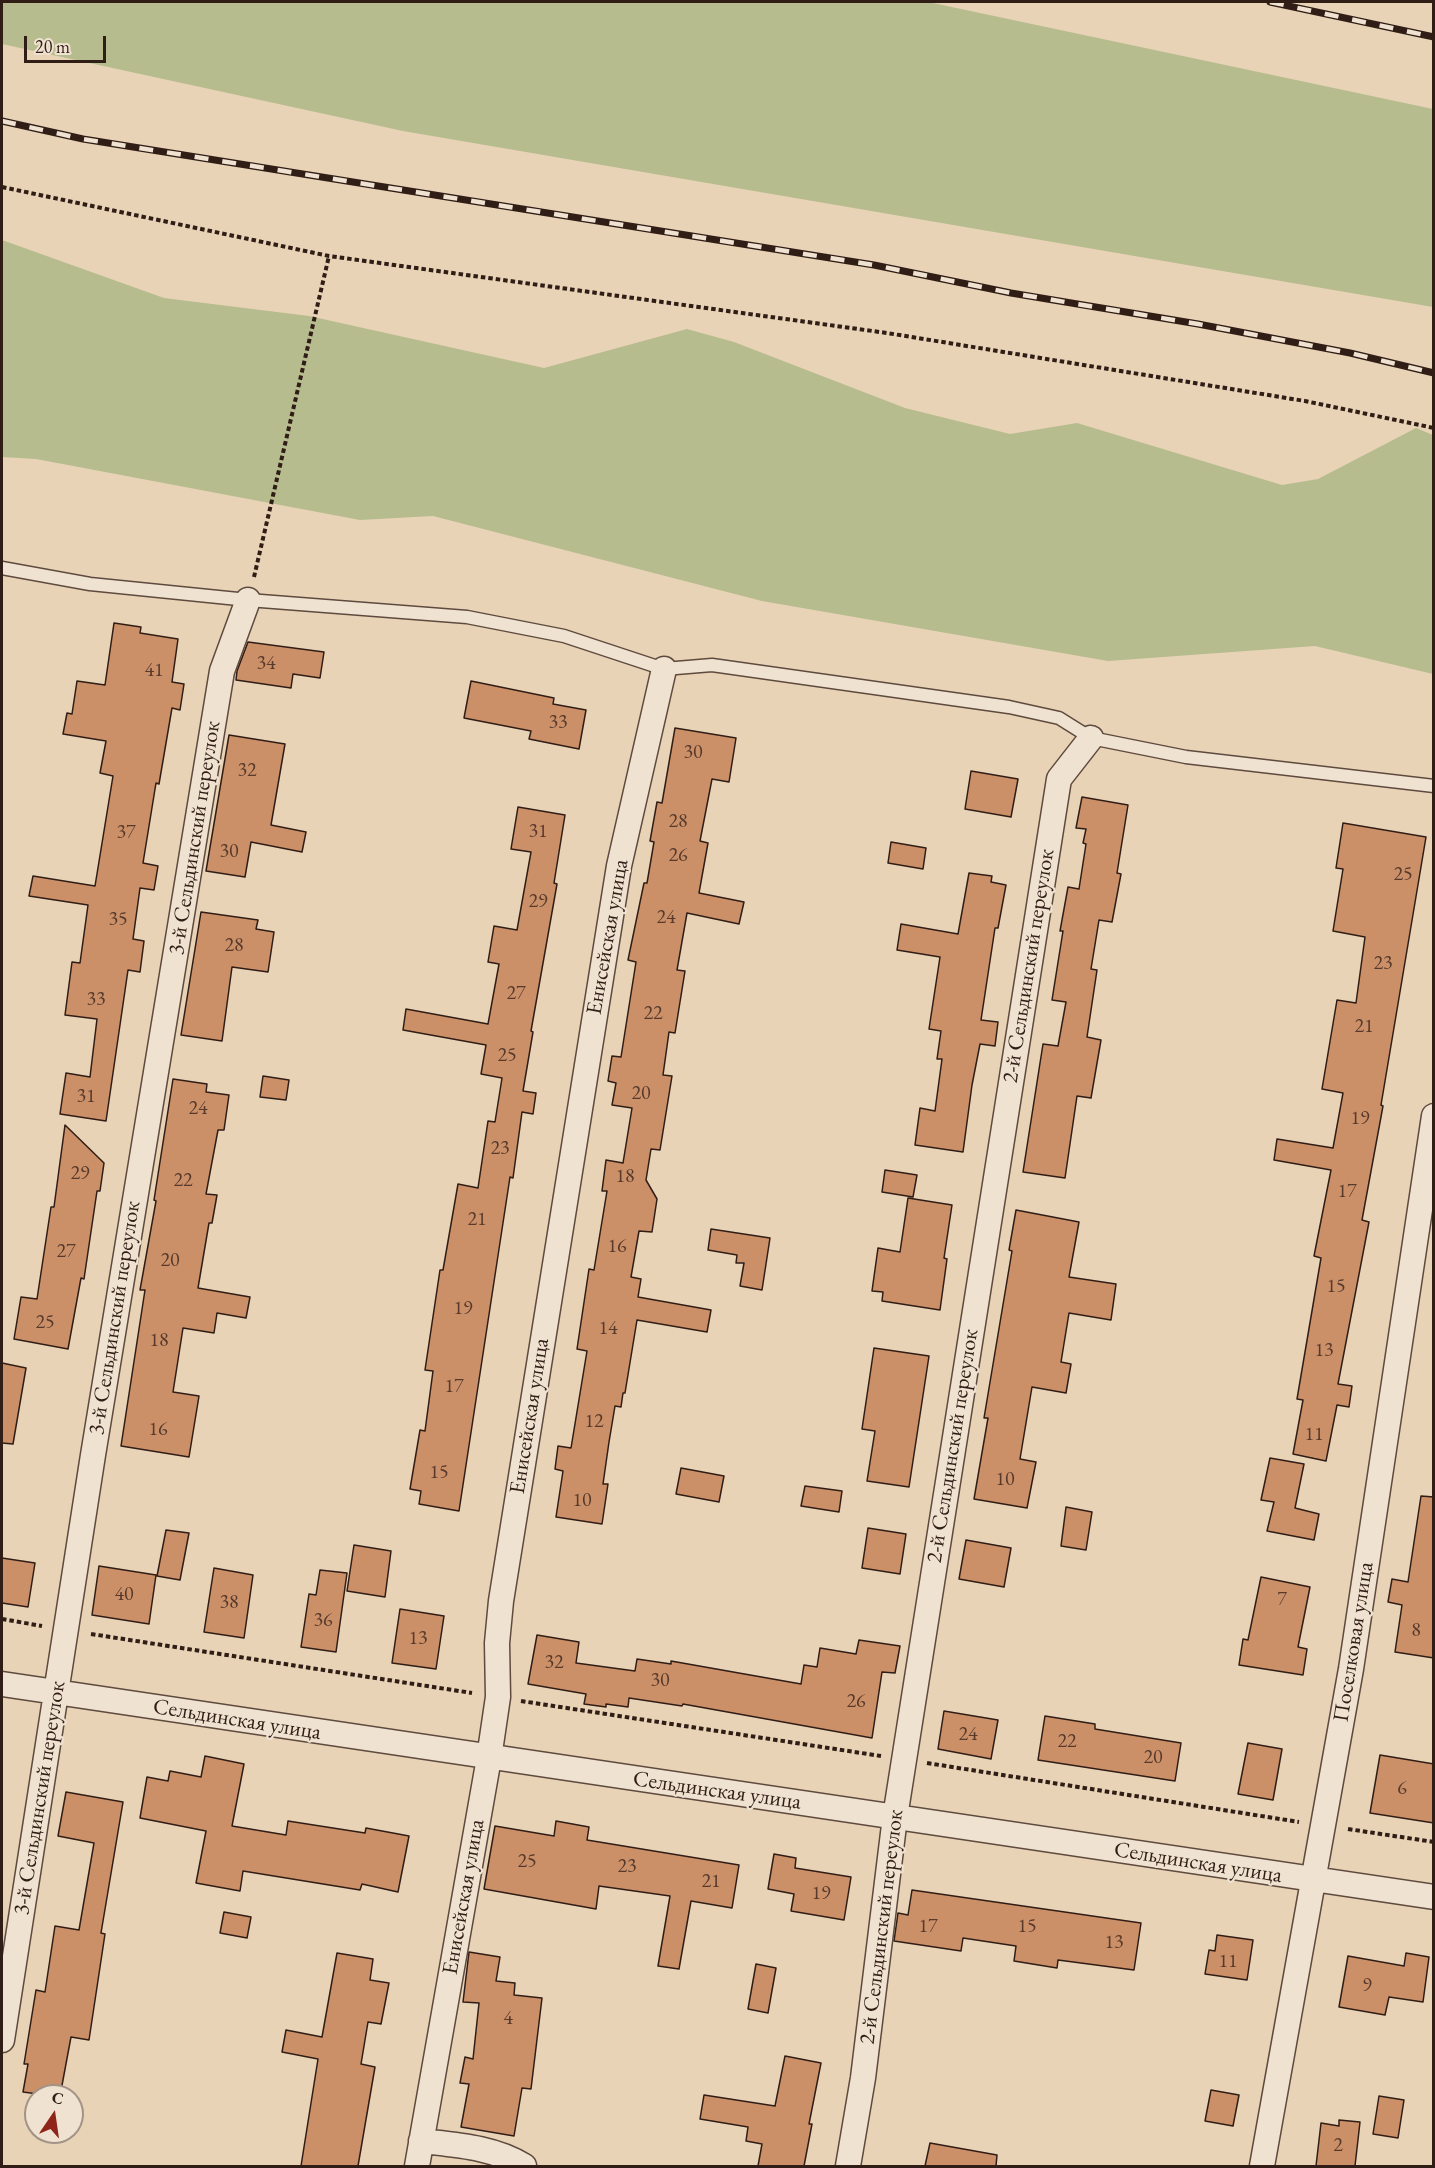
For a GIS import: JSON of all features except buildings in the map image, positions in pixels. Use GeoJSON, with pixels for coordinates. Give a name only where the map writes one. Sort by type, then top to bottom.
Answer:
{"type":"FeatureCollection","features":[{"type":"Feature","properties":{"kind":"street","name":"3-й Сельдинский переулок"},"geometry":{"type":"LineString","coordinates":[[2,2040],[94,1443],[222,671],[248,600]]}},
{"type":"Feature","properties":{"kind":"street","name":"Енисейская улица"},"geometry":{"type":"LineString","coordinates":[[417,2166],[489,1758],[498,1697],[497,1643],[501,1601],[619,866],[664,669]]}},
{"type":"Feature","properties":{"kind":"street","name":"2-й Сельдинский переулок"},"geometry":{"type":"LineString","coordinates":[[848,2166],[863,2078],[894,1816],[1059,779],[1091,738]]}},
{"type":"Feature","properties":{"kind":"street","name":"Поселковая улица"},"geometry":{"type":"LineString","coordinates":[[1262,2166],[1351,1669],[1434,1116]]}},
{"type":"Feature","properties":{"kind":"street","name":"Сельдинская улица"},"geometry":{"type":"LineString","coordinates":[[2,1684],[1434,1897]]}},
{"type":"Feature","properties":{"kind":"street"},"geometry":{"type":"LineString","coordinates":[[421,2141],[469,2146],[524,2166]]}},
{"type":"Feature","properties":{"kind":"lane"},"geometry":{"type":"LineString","coordinates":[[2,568],[90,584],[248,600],[467,617],[564,636],[664,669],[712,665],[1008,707],[1059,718],[1091,738],[1186,757],[1434,786]]}},
{"type":"Feature","properties":{"kind":"path"},"geometry":{"type":"LineString","coordinates":[[2,187],[329,256],[886,333],[1305,401],[1434,428]]}},
{"type":"Feature","properties":{"kind":"path"},"geometry":{"type":"LineString","coordinates":[[248,600],[329,256]]}},
{"type":"Feature","properties":{"kind":"path"},"geometry":{"type":"LineString","coordinates":[[2,1619],[1434,1842]]}},
{"type":"Feature","properties":{"kind":"green space"},"geometry":{"type":"Polygon","coordinates":[[[2,2],[928,2],[1433,109],[1433,307],[403,131],[2,44],[2,2]]]}},
{"type":"Feature","properties":{"kind":"green space"},"geometry":{"type":"Polygon","coordinates":[[[2,240],[164,298],[309,316],[544,368],[687,329],[734,342],[905,408],[1010,434],[1077,423],[1282,485],[1318,479],[1416,428],[1433,435],[1433,674],[1315,646],[1108,661],[762,601],[433,516],[360,520],[36,459],[2,457],[2,240]]]}},
{"type":"Feature","properties":{"kind":"railway"},"geometry":{"type":"LineString","coordinates":[[1270,2],[1434,37]]}},
{"type":"Feature","properties":{"kind":"railway"},"geometry":{"type":"LineString","coordinates":[[2,121],[83,139],[874,265],[1011,293],[1198,324],[1350,353],[1434,373]]}}]}
